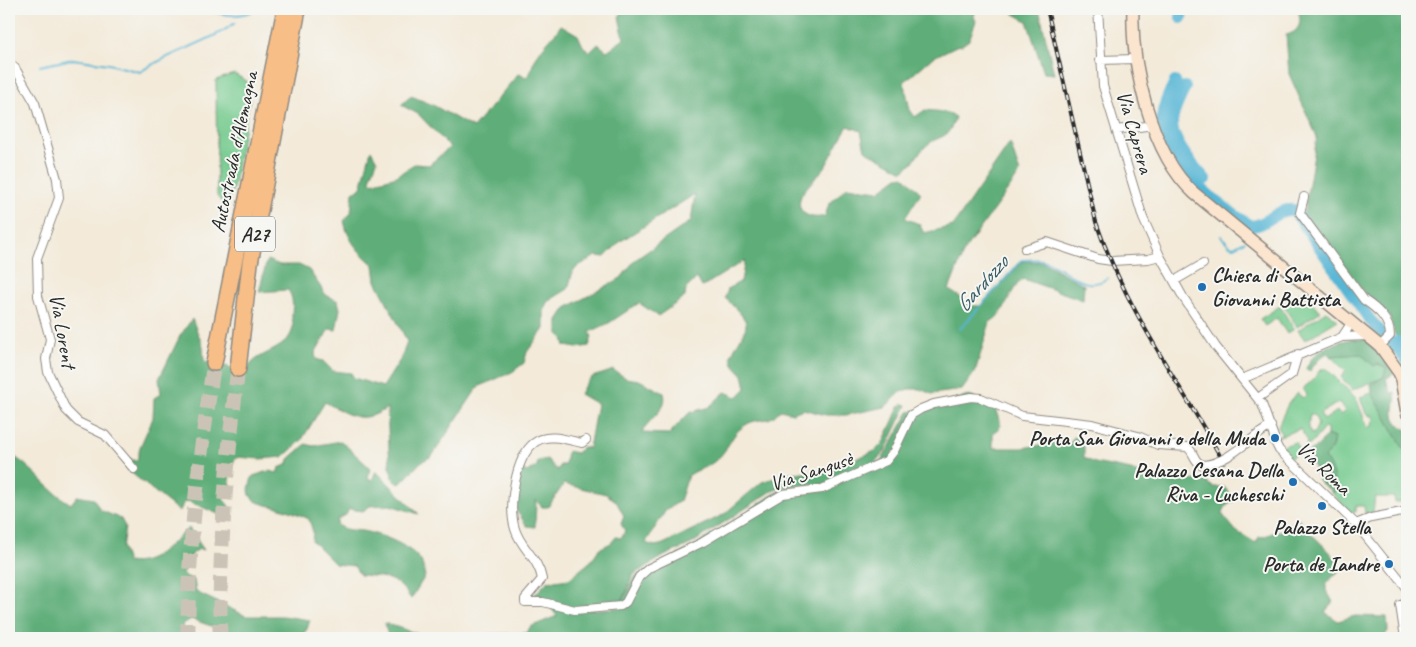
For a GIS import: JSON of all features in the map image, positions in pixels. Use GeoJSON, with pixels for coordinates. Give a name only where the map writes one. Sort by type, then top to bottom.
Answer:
{"type":"FeatureCollection","features":[{"type":"Feature","properties":{"kind":"highway","name":"Autostrada d'Alemagna"},"geometry":{"type":"LineString","coordinates":[[238,368],[250,263],[285,9]]}},
{"type":"Feature","properties":{"kind":"highway","name":"Autostrada d'Alemagna"},"geometry":{"type":"LineString","coordinates":[[214,363],[274,99],[298,9]]}},
{"type":"Feature","properties":{"kind":"street","name":"Via Caprera"},"geometry":{"type":"LineString","coordinates":[[1098,9],[1103,86],[1137,202],[1161,257],[1174,281],[1216,347],[1242,379]]}},
{"type":"Feature","properties":{"kind":"street"},"geometry":{"type":"LineString","coordinates":[[1133,9],[1136,59],[1164,155],[1178,177],[1248,238],[1381,345],[1400,374],[1407,413]]}},
{"type":"Feature","properties":{"kind":"street"},"geometry":{"type":"LineString","coordinates":[[1100,60],[1136,59]]}},
{"type":"Feature","properties":{"kind":"street","name":"Via Lorent"},"geometry":{"type":"LineString","coordinates":[[9,63],[15,68],[30,93],[42,120],[60,198],[37,258],[38,296],[50,339],[46,359],[48,372],[66,410],[78,422],[105,434],[134,469]]}},
{"type":"Feature","properties":{"kind":"street"},"geometry":{"type":"LineString","coordinates":[[1116,130],[1154,125]]}},
{"type":"Feature","properties":{"kind":"street"},"geometry":{"type":"LineString","coordinates":[[1304,197],[1300,213],[1364,300],[1379,310],[1390,329],[1389,337],[1381,345]]}},
{"type":"Feature","properties":{"kind":"street"},"geometry":{"type":"LineString","coordinates":[[1025,249],[1047,242],[1098,259],[1112,261],[1148,260],[1161,257]]}},
{"type":"Feature","properties":{"kind":"street"},"geometry":{"type":"LineString","coordinates":[[1174,281],[1203,264]]}},
{"type":"Feature","properties":{"kind":"street"},"geometry":{"type":"LineString","coordinates":[[1342,337],[1352,322]]}},
{"type":"Feature","properties":{"kind":"street"},"geometry":{"type":"LineString","coordinates":[[1242,379],[1342,337],[1369,337]]}},
{"type":"Feature","properties":{"kind":"street"},"geometry":{"type":"LineString","coordinates":[[1258,398],[1292,374],[1298,354]]}},
{"type":"Feature","properties":{"kind":"street","name":"Via Roma"},"geometry":{"type":"LineString","coordinates":[[1242,379],[1258,398],[1271,426],[1279,450],[1356,524],[1407,588]]}},
{"type":"Feature","properties":{"kind":"street","name":"Via Sangusè"},"geometry":{"type":"LineString","coordinates":[[586,440],[582,443],[555,437],[544,439],[534,443],[523,456],[514,484],[515,528],[520,542],[539,565],[542,579],[528,594],[526,602],[542,602],[575,610],[621,606],[626,602],[639,577],[649,568],[703,542],[783,494],[822,489],[886,461],[894,451],[911,415],[920,409],[934,404],[971,397],[981,398],[1022,416],[1092,424],[1138,436],[1158,445],[1184,447],[1191,450],[1197,462],[1204,466],[1228,457],[1257,434],[1271,426]]}},
{"type":"Feature","properties":{"kind":"street"},"geometry":{"type":"LineString","coordinates":[[1356,524],[1365,519],[1407,511]]}},
{"type":"Feature","properties":{"kind":"street"},"geometry":{"type":"LineString","coordinates":[[1400,605],[1404,638]]}},
{"type":"Feature","properties":{"kind":"green space"},"geometry":{"type":"Polygon","coordinates":[[[624,9],[976,9],[974,17],[976,21],[969,40],[932,58],[904,82],[910,110],[915,117],[925,110],[945,112],[955,117],[949,131],[925,147],[903,171],[865,150],[861,131],[848,126],[825,167],[802,194],[800,200],[801,210],[808,216],[825,216],[829,204],[847,187],[879,191],[898,177],[904,176],[921,193],[905,218],[919,224],[924,233],[953,226],[1010,143],[1020,173],[964,251],[949,290],[974,306],[981,306],[1023,261],[1043,262],[1084,285],[1083,300],[1023,279],[1014,290],[1005,307],[990,322],[975,372],[962,390],[932,394],[920,389],[909,389],[901,392],[885,407],[846,415],[826,415],[803,409],[793,413],[780,410],[769,419],[749,423],[738,431],[720,457],[688,476],[680,501],[666,510],[646,542],[648,544],[654,546],[663,544],[723,515],[762,482],[787,474],[823,472],[875,451],[883,443],[899,407],[903,404],[907,405],[884,453],[871,465],[828,484],[787,486],[772,491],[691,544],[666,555],[634,574],[622,601],[615,606],[595,603],[586,608],[574,609],[544,598],[530,599],[547,582],[569,579],[591,561],[599,549],[611,543],[616,537],[621,538],[625,531],[621,524],[624,516],[616,501],[606,494],[564,484],[548,507],[542,507],[536,500],[535,527],[527,526],[514,507],[521,468],[527,472],[537,466],[538,461],[547,459],[556,469],[559,469],[560,465],[565,465],[567,451],[577,453],[582,447],[589,448],[597,404],[580,394],[587,382],[593,377],[613,370],[626,378],[639,380],[664,393],[664,404],[642,433],[669,434],[689,413],[709,407],[725,392],[737,397],[746,388],[743,375],[733,364],[731,356],[745,330],[745,320],[725,298],[728,289],[741,281],[745,260],[702,287],[697,278],[686,289],[685,297],[658,316],[639,303],[609,323],[590,332],[592,337],[589,346],[577,348],[565,346],[563,338],[558,334],[558,320],[566,308],[621,278],[635,260],[691,221],[695,194],[621,241],[605,257],[596,256],[573,271],[568,289],[547,302],[544,312],[544,329],[527,352],[524,363],[512,372],[478,387],[432,456],[421,462],[400,484],[394,481],[390,469],[387,408],[370,416],[356,417],[325,402],[301,441],[283,457],[260,459],[238,457],[234,461],[229,472],[232,489],[223,499],[229,506],[225,517],[188,501],[183,503],[180,512],[129,471],[122,457],[137,461],[140,447],[153,418],[154,398],[161,394],[159,379],[180,336],[192,319],[203,346],[204,361],[246,371],[257,359],[278,347],[290,336],[293,326],[291,295],[288,290],[259,292],[267,260],[280,265],[299,265],[309,270],[326,295],[338,301],[340,309],[336,330],[329,329],[315,353],[316,359],[323,361],[333,371],[351,373],[354,378],[383,387],[402,357],[407,341],[376,281],[374,265],[354,245],[344,221],[351,213],[353,192],[361,188],[371,150],[377,161],[370,179],[371,183],[397,176],[414,164],[429,165],[450,147],[418,114],[401,105],[411,96],[433,105],[473,128],[518,74],[527,77],[529,75],[538,55],[561,25],[578,35],[583,46],[590,52],[598,44],[607,51],[624,39],[619,17],[624,9]]]}},
{"type":"Feature","properties":{"kind":"green space"},"geometry":{"type":"Polygon","coordinates":[[[1012,9],[1039,9],[1054,74],[1044,73],[1027,21],[1014,14],[1012,9]]]}},
{"type":"Feature","properties":{"kind":"green space"},"geometry":{"type":"Polygon","coordinates":[[[1297,9],[1407,9],[1407,350],[1395,335],[1389,316],[1364,293],[1304,213],[1317,137],[1289,74],[1286,35],[1291,34],[1299,25],[1300,18],[1297,9]]]}},
{"type":"Feature","properties":{"kind":"green space"},"geometry":{"type":"Polygon","coordinates":[[[234,74],[247,81],[250,99],[233,189],[228,201],[223,204],[217,196],[216,80],[234,74]]]}},
{"type":"Feature","properties":{"kind":"green space"},"geometry":{"type":"Polygon","coordinates":[[[1300,293],[1321,311],[1297,327],[1283,305],[1300,293]]]}},
{"type":"Feature","properties":{"kind":"green space"},"geometry":{"type":"Polygon","coordinates":[[[1280,306],[1294,329],[1287,334],[1277,318],[1265,326],[1260,319],[1280,306]]]}},
{"type":"Feature","properties":{"kind":"green space"},"geometry":{"type":"Polygon","coordinates":[[[1326,311],[1338,320],[1305,340],[1298,330],[1326,311]]]}},
{"type":"Feature","properties":{"kind":"green space"},"geometry":{"type":"Polygon","coordinates":[[[1350,339],[1369,340],[1394,373],[1386,379],[1391,393],[1395,392],[1394,416],[1396,421],[1407,430],[1407,455],[1372,393],[1371,384],[1384,377],[1386,367],[1377,364],[1374,366],[1361,354],[1330,356],[1327,353],[1320,358],[1309,372],[1306,369],[1313,357],[1318,353],[1336,343],[1350,339]]]}},
{"type":"Feature","properties":{"kind":"green space"},"geometry":{"type":"Polygon","coordinates":[[[1361,354],[1374,366],[1377,364],[1386,367],[1387,370],[1382,378],[1352,390],[1341,377],[1346,371],[1330,356],[1361,354]]]}},
{"type":"Feature","properties":{"kind":"green space"},"geometry":{"type":"Polygon","coordinates":[[[1326,368],[1356,398],[1368,428],[1372,425],[1374,417],[1366,414],[1360,397],[1372,393],[1407,455],[1407,502],[1395,502],[1394,497],[1375,497],[1373,513],[1365,513],[1364,506],[1356,506],[1355,512],[1351,513],[1330,492],[1334,493],[1334,484],[1329,465],[1324,458],[1332,448],[1334,438],[1327,435],[1327,428],[1325,427],[1311,444],[1307,446],[1306,438],[1300,429],[1277,437],[1281,434],[1278,426],[1288,404],[1297,393],[1303,398],[1307,394],[1302,389],[1312,381],[1320,370],[1326,368]],[[1339,402],[1320,414],[1324,420],[1337,411],[1340,415],[1345,411],[1339,402]],[[1310,414],[1308,427],[1311,434],[1314,433],[1318,424],[1315,416],[1310,414]]]}},
{"type":"Feature","properties":{"kind":"green space"},"geometry":{"type":"Polygon","coordinates":[[[969,396],[994,405],[1001,426],[993,433],[993,448],[1022,448],[1065,441],[1070,444],[1074,437],[1080,440],[1084,447],[1084,458],[1095,463],[1131,470],[1148,477],[1181,481],[1203,480],[1213,487],[1224,487],[1235,500],[1226,506],[1222,514],[1236,531],[1256,543],[1259,537],[1282,531],[1298,519],[1328,550],[1341,569],[1326,584],[1326,590],[1333,602],[1325,612],[1338,621],[1355,616],[1387,617],[1388,631],[1383,638],[481,638],[487,634],[527,633],[530,627],[557,616],[546,602],[571,611],[618,608],[636,576],[693,547],[774,494],[787,489],[821,489],[882,460],[909,412],[969,396]]]}},
{"type":"Feature","properties":{"kind":"green space"},"geometry":{"type":"Polygon","coordinates":[[[1327,435],[1334,438],[1332,448],[1324,458],[1333,474],[1334,493],[1318,481],[1309,451],[1318,446],[1327,435]]]}},
{"type":"Feature","properties":{"kind":"green space"},"geometry":{"type":"Polygon","coordinates":[[[341,441],[370,468],[368,478],[372,480],[376,471],[419,514],[390,505],[370,506],[363,511],[349,509],[346,515],[338,519],[337,524],[346,529],[370,532],[386,538],[403,545],[416,555],[422,563],[425,576],[411,599],[401,586],[395,582],[377,576],[360,575],[354,566],[335,564],[312,541],[313,532],[309,519],[290,511],[257,502],[249,493],[253,476],[269,471],[277,473],[279,468],[288,464],[289,459],[306,444],[313,446],[341,441]]]}},
{"type":"Feature","properties":{"kind":"green space"},"geometry":{"type":"Polygon","coordinates":[[[1295,442],[1299,450],[1291,458],[1281,447],[1295,442]]]}},
{"type":"Feature","properties":{"kind":"green space"},"geometry":{"type":"Polygon","coordinates":[[[9,454],[25,464],[71,504],[77,496],[94,499],[100,510],[121,519],[125,527],[122,548],[127,562],[136,563],[153,557],[189,528],[204,550],[199,549],[192,554],[190,564],[181,574],[194,580],[196,592],[246,616],[283,616],[310,620],[307,629],[304,633],[278,638],[246,638],[191,619],[183,624],[180,638],[9,638],[9,454]]]}},
{"type":"Feature","properties":{"kind":"green space"},"geometry":{"type":"Polygon","coordinates":[[[384,623],[422,635],[438,638],[389,638],[384,623]]]}},
{"type":"Feature","properties":{"kind":"waterway"},"geometry":{"type":"LineString","coordinates":[[205,9],[232,15],[245,14],[258,9]]}},
{"type":"Feature","properties":{"kind":"waterway"},"geometry":{"type":"LineString","coordinates":[[1181,18],[1182,9]]}},
{"type":"Feature","properties":{"kind":"waterway"},"geometry":{"type":"LineString","coordinates":[[40,66],[73,59],[109,64],[140,72],[163,59],[212,37],[235,23]]}},
{"type":"Feature","properties":{"kind":"waterway"},"geometry":{"type":"LineString","coordinates":[[1175,82],[1165,104],[1162,118],[1164,135],[1180,166],[1207,194],[1250,226],[1261,223],[1283,211],[1294,210],[1370,320],[1407,360]]}},
{"type":"Feature","properties":{"kind":"waterway"},"geometry":{"type":"LineString","coordinates":[[1185,87],[1173,117],[1172,125],[1177,142],[1205,179]]}},
{"type":"Feature","properties":{"kind":"waterway","name":"Gardozzo"},"geometry":{"type":"LineString","coordinates":[[1252,234],[1254,226]]}},
{"type":"Feature","properties":{"kind":"waterway","name":"Gardozzo"},"geometry":{"type":"LineString","coordinates":[[1221,236],[1230,246],[1234,247],[1245,241]]}},
{"type":"Feature","properties":{"kind":"waterway","name":"Gardozzo"},"geometry":{"type":"LineString","coordinates":[[960,329],[1022,260],[1042,260],[1051,263],[1074,278],[1090,283],[1108,278]]}},
{"type":"Feature","properties":{"kind":"waterway"},"geometry":{"type":"LineString","coordinates":[[1397,339],[1407,351]]}},
{"type":"Feature","properties":{"kind":"tunnel"},"geometry":{"type":"LineString","coordinates":[[188,638],[192,535],[199,466],[214,363]]}},
{"type":"Feature","properties":{"kind":"tunnel"},"geometry":{"type":"LineString","coordinates":[[220,638],[224,503],[238,369]]}},
{"type":"Feature","properties":{"kind":"tunnel"},"geometry":{"type":"LineString","coordinates":[[1400,605],[1407,599]]}},
{"type":"Feature","properties":{"kind":"railway"},"geometry":{"type":"LineString","coordinates":[[1047,9],[1096,222],[1121,283],[1136,312],[1219,454]]}},
{"type":"Feature","properties":{"kind":"place","name":"Chiesa di San Giovanni Battista"},"geometry":{"type":"Point","coordinates":[1202,287]}},
{"type":"Feature","properties":{"kind":"place","name":"Porta San Giovanni o della Muda"},"geometry":{"type":"Point","coordinates":[1275,438]}},
{"type":"Feature","properties":{"kind":"place","name":"Palazzo Cesana Della Riva - Lucheschi"},"geometry":{"type":"Point","coordinates":[1293,482]}},
{"type":"Feature","properties":{"kind":"place","name":"Palazzo Stella"},"geometry":{"type":"Point","coordinates":[1322,506]}},
{"type":"Feature","properties":{"kind":"place","name":"Porta de Iandre"},"geometry":{"type":"Point","coordinates":[1389,564]}}]}
